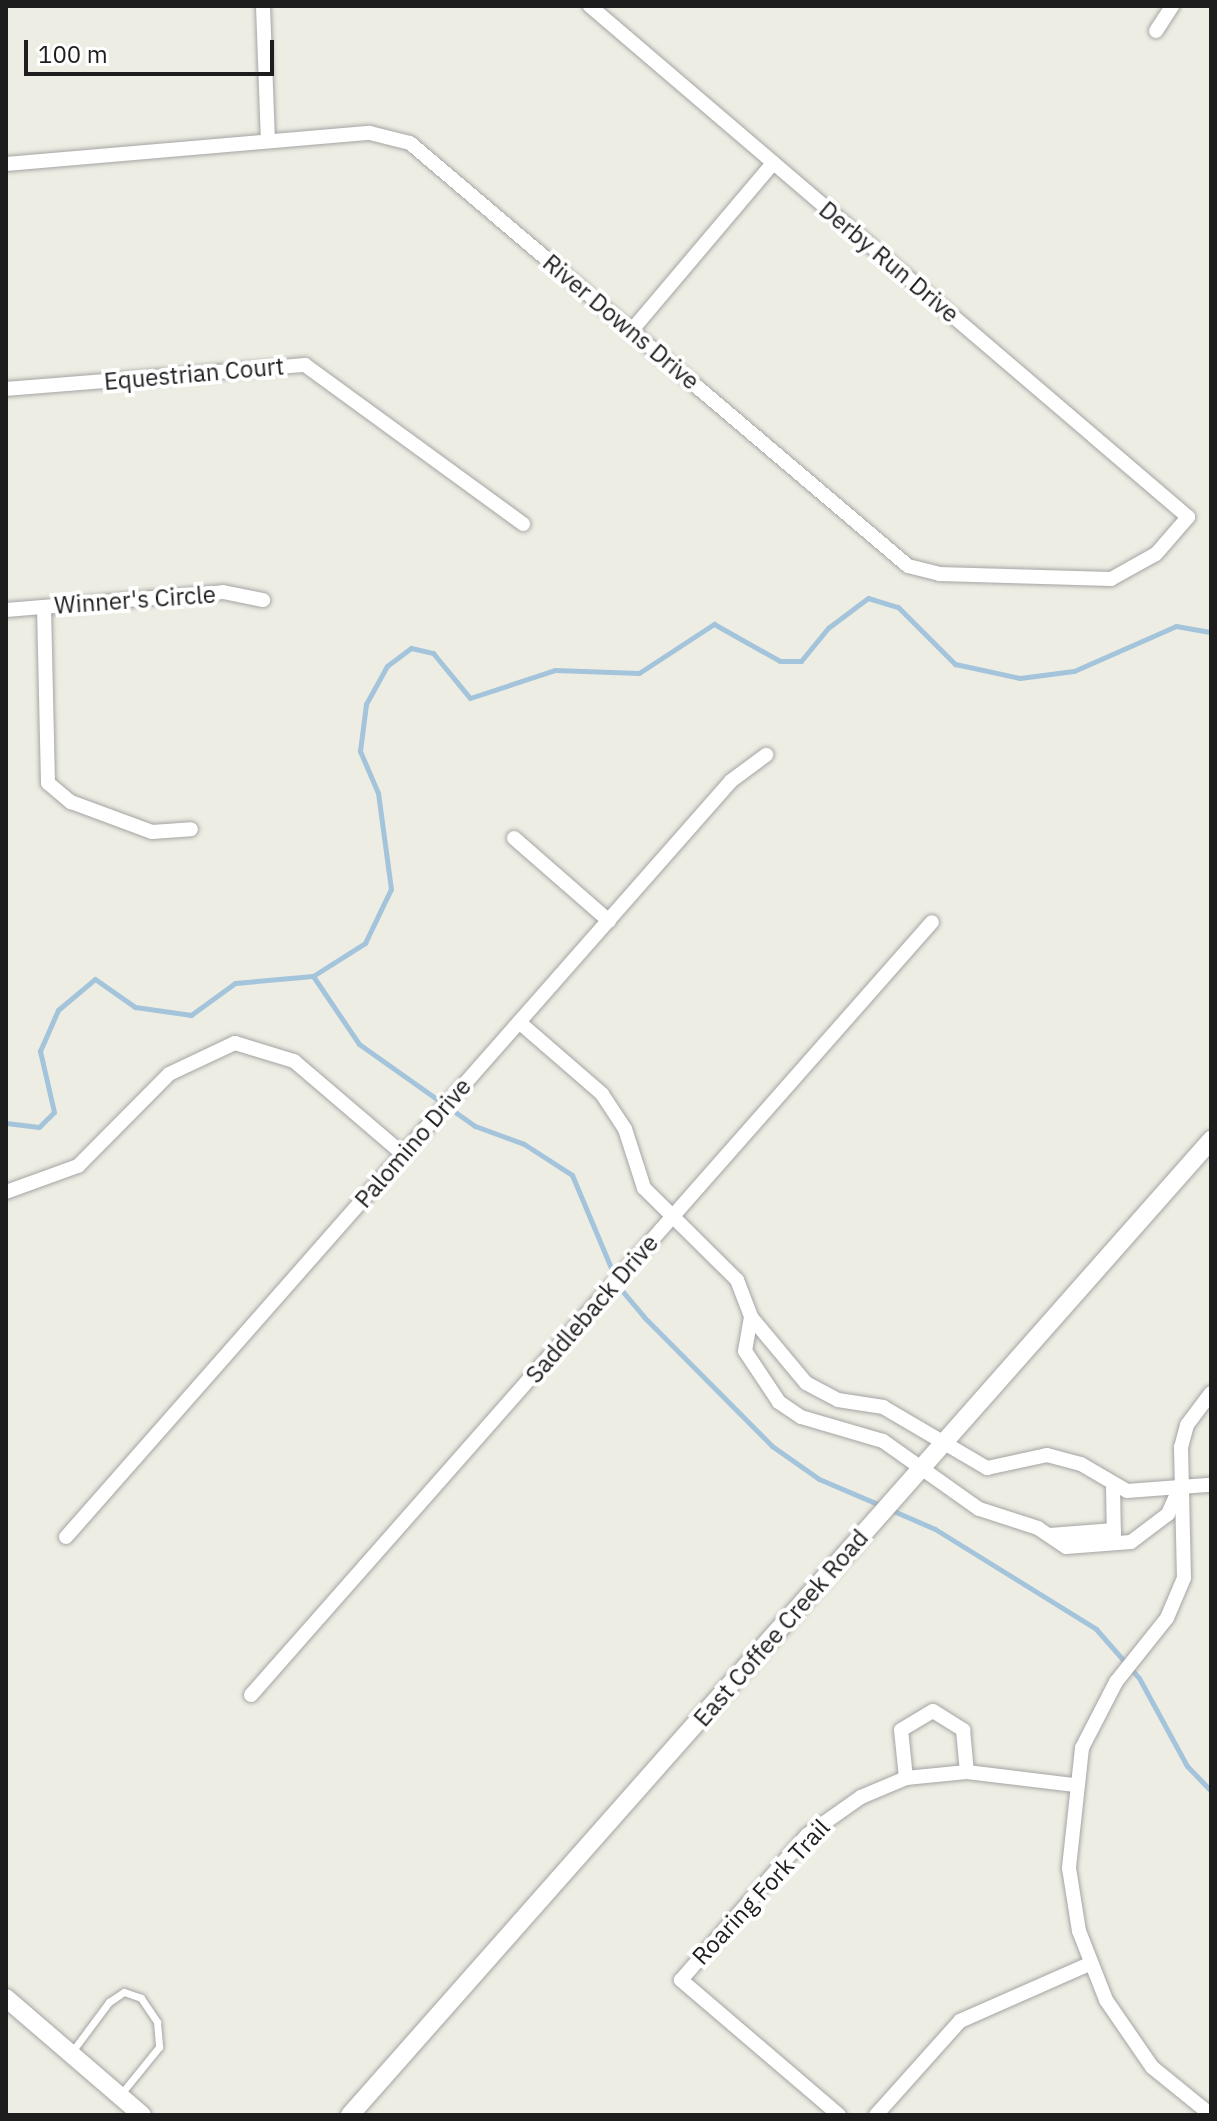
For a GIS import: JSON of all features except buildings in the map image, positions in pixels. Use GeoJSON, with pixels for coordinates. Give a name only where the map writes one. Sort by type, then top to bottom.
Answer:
{"type":"FeatureCollection","features":[{"type":"Feature","properties":{"kind":"street"},"geometry":{"type":"LineString","coordinates":[[263,6],[268,141]]}},
{"type":"Feature","properties":{"kind":"street","name":"Derby Run Drive"},"geometry":{"type":"LineString","coordinates":[[590,6],[1188,517]]}},
{"type":"Feature","properties":{"kind":"street"},"geometry":{"type":"LineString","coordinates":[[1156,31],[1172,6]]}},
{"type":"Feature","properties":{"kind":"street","name":"River Downs Drive"},"geometry":{"type":"LineString","coordinates":[[6,164],[370,133],[410,143],[896,557],[926,573],[1111,579],[1145,564],[1188,517]]}},
{"type":"Feature","properties":{"kind":"street"},"geometry":{"type":"LineString","coordinates":[[632,330],[773,163]]}},
{"type":"Feature","properties":{"kind":"street","name":"Equestrian Court"},"geometry":{"type":"LineString","coordinates":[[6,389],[305,365],[523,524]]}},
{"type":"Feature","properties":{"kind":"street","name":"Winner's Circle"},"geometry":{"type":"LineString","coordinates":[[6,610],[223,592],[263,600]]}},
{"type":"Feature","properties":{"kind":"street"},"geometry":{"type":"LineString","coordinates":[[44,607],[48,783],[71,802],[152,832],[191,829]]}},
{"type":"Feature","properties":{"kind":"street","name":"Palomino Drive"},"geometry":{"type":"LineString","coordinates":[[66,1537],[731,781],[766,755]]}},
{"type":"Feature","properties":{"kind":"street"},"geometry":{"type":"LineString","coordinates":[[514,838],[609,921]]}},
{"type":"Feature","properties":{"kind":"street","name":"Saddleback Drive"},"geometry":{"type":"LineString","coordinates":[[251,1695],[932,922]]}},
{"type":"Feature","properties":{"kind":"street"},"geometry":{"type":"LineString","coordinates":[[519,1022],[602,1094],[625,1129],[644,1188],[737,1280],[751,1317],[806,1383],[838,1400],[883,1407],[945,1443],[1001,1470],[1033,1457],[1064,1458],[1113,1487],[1211,1485]]}},
{"type":"Feature","properties":{"kind":"street"},"geometry":{"type":"LineString","coordinates":[[6,1192],[78,1166],[169,1074],[235,1043],[294,1061],[403,1154]]}},
{"type":"Feature","properties":{"kind":"street","name":"East Coffee Creek Road"},"geometry":{"type":"LineString","coordinates":[[350,2115],[1211,1140]]}},
{"type":"Feature","properties":{"kind":"street"},"geometry":{"type":"LineString","coordinates":[[751,1317],[745,1351],[779,1402],[801,1417],[867,1434],[979,1509],[1050,1535],[1066,1547],[1114,1546],[1149,1530],[1180,1487]]}},
{"type":"Feature","properties":{"kind":"street"},"geometry":{"type":"LineString","coordinates":[[1211,1393],[1187,1425],[1180,1487],[1188,1561],[1177,1597],[1102,1704],[1075,1785],[1069,1868],[1089,1964],[1135,2048],[1192,2102],[1211,2115]]}},
{"type":"Feature","properties":{"kind":"street"},"geometry":{"type":"LineString","coordinates":[[1113,1487],[1114,1546]]}},
{"type":"Feature","properties":{"kind":"street"},"geometry":{"type":"LineString","coordinates":[[1050,1535],[1114,1530]]}},
{"type":"Feature","properties":{"kind":"street"},"geometry":{"type":"LineString","coordinates":[[906,1778],[901,1730],[933,1711],[963,1730],[967,1772]]}},
{"type":"Feature","properties":{"kind":"street","name":"Roaring Fork Trail"},"geometry":{"type":"LineString","coordinates":[[839,2115],[681,1980],[807,1835],[841,1808],[906,1778],[967,1772],[1075,1785]]}},
{"type":"Feature","properties":{"kind":"street"},"geometry":{"type":"LineString","coordinates":[[876,2115],[960,2021],[1089,1964]]}},
{"type":"Feature","properties":{"kind":"street"},"geometry":{"type":"LineString","coordinates":[[6,1998],[142,2115]]}},
{"type":"Feature","properties":{"kind":"street"},"geometry":{"type":"LineString","coordinates":[[1182,2115],[1192,2102]]}},
{"type":"Feature","properties":{"kind":"lane"},"geometry":{"type":"LineString","coordinates":[[70,2054],[109,2002],[124,1992],[141,1998],[157,2022],[159,2047],[120,2096]]}},
{"type":"Feature","properties":{"kind":"waterway"},"geometry":{"type":"LineString","coordinates":[[6,1123],[39,1127],[54,1112],[40,1051],[58,1010],[95,979],[135,1007],[191,1015],[235,983],[313,976],[365,943],[391,889],[378,793],[360,751],[366,704],[387,666],[411,648],[433,653],[470,698],[555,670],[639,673],[714,624],[780,661],[801,661],[828,628],[868,598],[898,607],[955,664],[1020,678],[1074,671],[1176,626],[1211,632]]}},
{"type":"Feature","properties":{"kind":"waterway"},"geometry":{"type":"LineString","coordinates":[[313,976],[359,1044],[475,1126],[524,1144],[572,1175],[619,1287],[644,1317],[772,1446],[819,1479],[880,1505]]}},
{"type":"Feature","properties":{"kind":"waterway"},"geometry":{"type":"LineString","coordinates":[[889,1509],[935,1529],[1096,1629],[1139,1678],[1187,1766],[1211,1791]]}}]}
